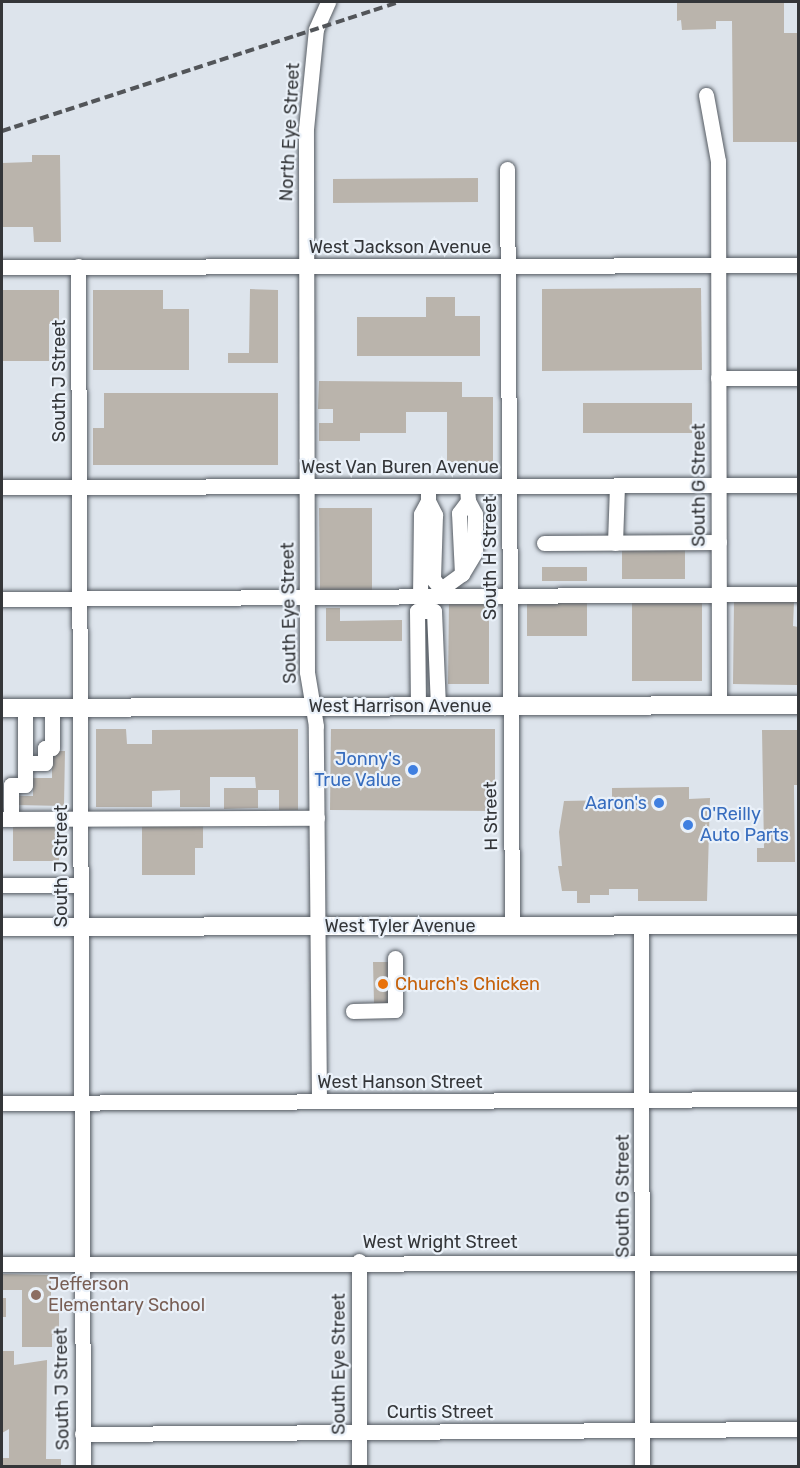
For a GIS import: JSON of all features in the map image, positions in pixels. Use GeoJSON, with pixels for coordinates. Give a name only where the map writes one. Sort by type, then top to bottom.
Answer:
{"type":"FeatureCollection","features":[{"type":"Feature","properties":{"kind":"main road","name":"West Harrison Avenue"},"geometry":{"type":"LineString","coordinates":[[2,708],[798,705]]}},
{"type":"Feature","properties":{"kind":"main road","name":"West Tyler Avenue"},"geometry":{"type":"LineString","coordinates":[[2,927],[798,925]]}},
{"type":"Feature","properties":{"kind":"street","name":"North Eye Street"},"geometry":{"type":"LineString","coordinates":[[305,267],[308,85],[316,29],[328,2]]}},
{"type":"Feature","properties":{"kind":"street","name":"South G Street"},"geometry":{"type":"LineString","coordinates":[[706,95],[718,161],[719,705]]}},
{"type":"Feature","properties":{"kind":"street","name":"South H Street"},"geometry":{"type":"LineString","coordinates":[[507,169],[509,706]]}},
{"type":"Feature","properties":{"kind":"street","name":"West Jackson Avenue"},"geometry":{"type":"LineString","coordinates":[[2,267],[798,265]]}},
{"type":"Feature","properties":{"kind":"street","name":"South J Street"},"geometry":{"type":"LineString","coordinates":[[78,267],[83,1467]]}},
{"type":"Feature","properties":{"kind":"street","name":"South Eye Street"},"geometry":{"type":"LineString","coordinates":[[305,267],[307,672],[316,726],[319,1101]]}},
{"type":"Feature","properties":{"kind":"street"},"geometry":{"type":"LineString","coordinates":[[718,378],[798,378]]}},
{"type":"Feature","properties":{"kind":"street","name":"West Van Buren Avenue"},"geometry":{"type":"LineString","coordinates":[[2,488],[307,487],[467,494],[509,486],[798,485]]}},
{"type":"Feature","properties":{"kind":"street"},"geometry":{"type":"LineString","coordinates":[[615,543],[616,486]]}},
{"type":"Feature","properties":{"kind":"street"},"geometry":{"type":"LineString","coordinates":[[428,494],[435,515],[433,579],[441,593]]}},
{"type":"Feature","properties":{"kind":"street"},"geometry":{"type":"LineString","coordinates":[[418,706],[417,611],[423,601],[421,514],[428,494]]}},
{"type":"Feature","properties":{"kind":"street"},"geometry":{"type":"LineString","coordinates":[[2,599],[307,597],[423,601],[441,593],[462,574],[475,552],[475,514],[467,494]]}},
{"type":"Feature","properties":{"kind":"street"},"geometry":{"type":"LineString","coordinates":[[544,543],[719,542]]}},
{"type":"Feature","properties":{"kind":"street"},"geometry":{"type":"LineString","coordinates":[[441,593],[509,596],[798,594]]}},
{"type":"Feature","properties":{"kind":"street"},"geometry":{"type":"LineString","coordinates":[[423,601],[434,611],[438,706]]}},
{"type":"Feature","properties":{"kind":"street","name":"H Street"},"geometry":{"type":"LineString","coordinates":[[509,706],[512,926]]}},
{"type":"Feature","properties":{"kind":"street"},"geometry":{"type":"LineString","coordinates":[[25,708],[25,785],[11,785],[6,819],[317,818]]}},
{"type":"Feature","properties":{"kind":"street"},"geometry":{"type":"LineString","coordinates":[[25,763],[45,763],[45,748],[52,748],[52,708]]}},
{"type":"Feature","properties":{"kind":"street"},"geometry":{"type":"LineString","coordinates":[[2,885],[80,885]]}},
{"type":"Feature","properties":{"kind":"street","name":"South G Street"},"geometry":{"type":"LineString","coordinates":[[641,926],[642,1467]]}},
{"type":"Feature","properties":{"kind":"street"},"geometry":{"type":"LineString","coordinates":[[353,1011],[395,1010],[395,958]]}},
{"type":"Feature","properties":{"kind":"street","name":"West Hanson Street"},"geometry":{"type":"LineString","coordinates":[[2,1103],[798,1099]]}},
{"type":"Feature","properties":{"kind":"street","name":"South Eye Street"},"geometry":{"type":"LineString","coordinates":[[359,1261],[359,1467]]}},
{"type":"Feature","properties":{"kind":"street","name":"West Wright Street"},"geometry":{"type":"LineString","coordinates":[[2,1264],[359,1261],[798,1263]]}},
{"type":"Feature","properties":{"kind":"street","name":"Curtis Street"},"geometry":{"type":"LineString","coordinates":[[82,1434],[798,1429]]}},
{"type":"Feature","properties":{"kind":"building"},"geometry":{"type":"Polygon","coordinates":[[[677,2],[784,2],[784,33],[798,33],[798,142],[733,142],[732,21],[716,21],[716,29],[682,30],[681,20],[677,21],[677,2]]]}},
{"type":"Feature","properties":{"kind":"building"},"geometry":{"type":"Polygon","coordinates":[[[32,155],[60,155],[61,242],[34,242],[33,227],[2,227],[2,163],[32,162],[32,155]]]}},
{"type":"Feature","properties":{"kind":"building"},"geometry":{"type":"Polygon","coordinates":[[[478,178],[478,202],[333,203],[333,179],[478,178]]]}},
{"type":"Feature","properties":{"kind":"building"},"geometry":{"type":"Polygon","coordinates":[[[701,288],[702,370],[542,371],[542,289],[701,288]]]}},
{"type":"Feature","properties":{"kind":"building"},"geometry":{"type":"Polygon","coordinates":[[[250,289],[278,290],[278,363],[228,363],[228,353],[249,353],[250,289]]]}},
{"type":"Feature","properties":{"kind":"building"},"geometry":{"type":"Polygon","coordinates":[[[2,290],[59,290],[59,324],[49,324],[49,361],[2,361],[2,290]]]}},
{"type":"Feature","properties":{"kind":"building"},"geometry":{"type":"Polygon","coordinates":[[[93,290],[163,290],[163,309],[189,309],[189,370],[93,370],[93,290]]]}},
{"type":"Feature","properties":{"kind":"building"},"geometry":{"type":"Polygon","coordinates":[[[426,297],[455,297],[455,316],[480,316],[480,356],[357,356],[357,317],[426,317],[426,297]]]}},
{"type":"Feature","properties":{"kind":"building"},"geometry":{"type":"Polygon","coordinates":[[[319,381],[462,382],[462,397],[493,397],[493,462],[447,462],[447,412],[406,412],[406,433],[360,433],[360,441],[319,441],[319,423],[333,423],[333,409],[318,409],[319,381]]]}},
{"type":"Feature","properties":{"kind":"building"},"geometry":{"type":"Polygon","coordinates":[[[104,393],[278,393],[278,465],[93,465],[93,428],[104,428],[104,393]]]}},
{"type":"Feature","properties":{"kind":"building"},"geometry":{"type":"Polygon","coordinates":[[[583,403],[692,403],[692,433],[583,433],[583,403]]]}},
{"type":"Feature","properties":{"kind":"building"},"geometry":{"type":"Polygon","coordinates":[[[319,508],[372,508],[372,591],[320,591],[319,508]]]}},
{"type":"Feature","properties":{"kind":"building"},"geometry":{"type":"Polygon","coordinates":[[[622,550],[685,550],[685,579],[622,579],[622,550]]]}},
{"type":"Feature","properties":{"kind":"building"},"geometry":{"type":"Polygon","coordinates":[[[542,567],[587,567],[587,581],[542,581],[542,567]]]}},
{"type":"Feature","properties":{"kind":"building"},"geometry":{"type":"Polygon","coordinates":[[[702,600],[702,681],[632,681],[632,601],[702,600]]]}},
{"type":"Feature","properties":{"kind":"building"},"geometry":{"type":"Polygon","coordinates":[[[449,601],[489,601],[489,684],[448,684],[449,601]]]}},
{"type":"Feature","properties":{"kind":"building"},"geometry":{"type":"Polygon","coordinates":[[[527,601],[587,601],[587,636],[527,636],[527,601]]]}},
{"type":"Feature","properties":{"kind":"building"},"geometry":{"type":"Polygon","coordinates":[[[734,602],[794,602],[793,626],[798,627],[798,685],[733,684],[734,602]]]}},
{"type":"Feature","properties":{"kind":"building"},"geometry":{"type":"Polygon","coordinates":[[[326,608],[340,608],[340,621],[402,620],[402,641],[326,641],[326,608]]]}},
{"type":"Feature","properties":{"kind":"building"},"geometry":{"type":"Polygon","coordinates":[[[96,729],[126,729],[127,744],[152,744],[152,730],[298,729],[298,810],[279,810],[279,790],[258,790],[258,808],[224,809],[224,788],[256,788],[255,777],[210,777],[210,807],[180,807],[180,790],[152,791],[152,807],[96,807],[96,729]]]}},
{"type":"Feature","properties":{"kind":"building","name":"Jonny's True Value"},"geometry":{"type":"Polygon","coordinates":[[[331,729],[495,729],[495,811],[330,810],[331,729]]]}},
{"type":"Feature","properties":{"kind":"building"},"geometry":{"type":"Polygon","coordinates":[[[762,730],[798,730],[798,785],[794,785],[795,862],[757,862],[757,848],[764,848],[762,730]]]}},
{"type":"Feature","properties":{"kind":"building"},"geometry":{"type":"Polygon","coordinates":[[[52,751],[65,751],[64,806],[17,805],[17,796],[33,796],[33,778],[52,778],[52,751]]]}},
{"type":"Feature","properties":{"kind":"building"},"geometry":{"type":"Polygon","coordinates":[[[689,787],[689,799],[710,798],[707,901],[638,901],[638,889],[609,889],[609,895],[590,895],[590,903],[577,903],[577,891],[562,891],[558,866],[562,866],[559,832],[564,801],[612,800],[612,788],[689,787]]]}},
{"type":"Feature","properties":{"kind":"building"},"geometry":{"type":"Polygon","coordinates":[[[142,822],[203,822],[203,848],[195,848],[195,875],[142,875],[142,822]]]}},
{"type":"Feature","properties":{"kind":"building"},"geometry":{"type":"Polygon","coordinates":[[[13,825],[59,825],[59,861],[13,861],[13,825]]]}},
{"type":"Feature","properties":{"kind":"building","name":"Church's Chicken"},"geometry":{"type":"Polygon","coordinates":[[[373,962],[392,962],[392,1004],[374,1003],[373,962]]]}},
{"type":"Feature","properties":{"kind":"building"},"geometry":{"type":"Polygon","coordinates":[[[2,1274],[51,1275],[51,1300],[59,1300],[59,1335],[52,1335],[52,1347],[22,1347],[22,1290],[2,1290],[2,1274]]]}},
{"type":"Feature","properties":{"kind":"building"},"geometry":{"type":"Polygon","coordinates":[[[2,1298],[6,1298],[6,1317],[2,1317],[2,1298]]]}},
{"type":"Feature","properties":{"kind":"building"},"geometry":{"type":"Polygon","coordinates":[[[2,1351],[14,1351],[14,1365],[47,1360],[46,1459],[61,1459],[61,1466],[2,1466],[2,1458],[9,1458],[9,1429],[2,1433],[2,1351]]]}},
{"type":"Feature","properties":{"kind":"railway"},"geometry":{"type":"LineString","coordinates":[[2,131],[399,2]]}},
{"type":"Feature","properties":{"kind":"place","name":"Jonny's True Value"},"geometry":{"type":"Point","coordinates":[413,770]}},
{"type":"Feature","properties":{"kind":"place","name":"Aaron's"},"geometry":{"type":"Point","coordinates":[659,803]}},
{"type":"Feature","properties":{"kind":"place","name":"O'Reilly Auto Parts"},"geometry":{"type":"Point","coordinates":[688,825]}},
{"type":"Feature","properties":{"kind":"place","name":"Church's Chicken"},"geometry":{"type":"Point","coordinates":[383,984]}},
{"type":"Feature","properties":{"kind":"place","name":"Jefferson Elementary School"},"geometry":{"type":"Point","coordinates":[36,1295]}}]}
